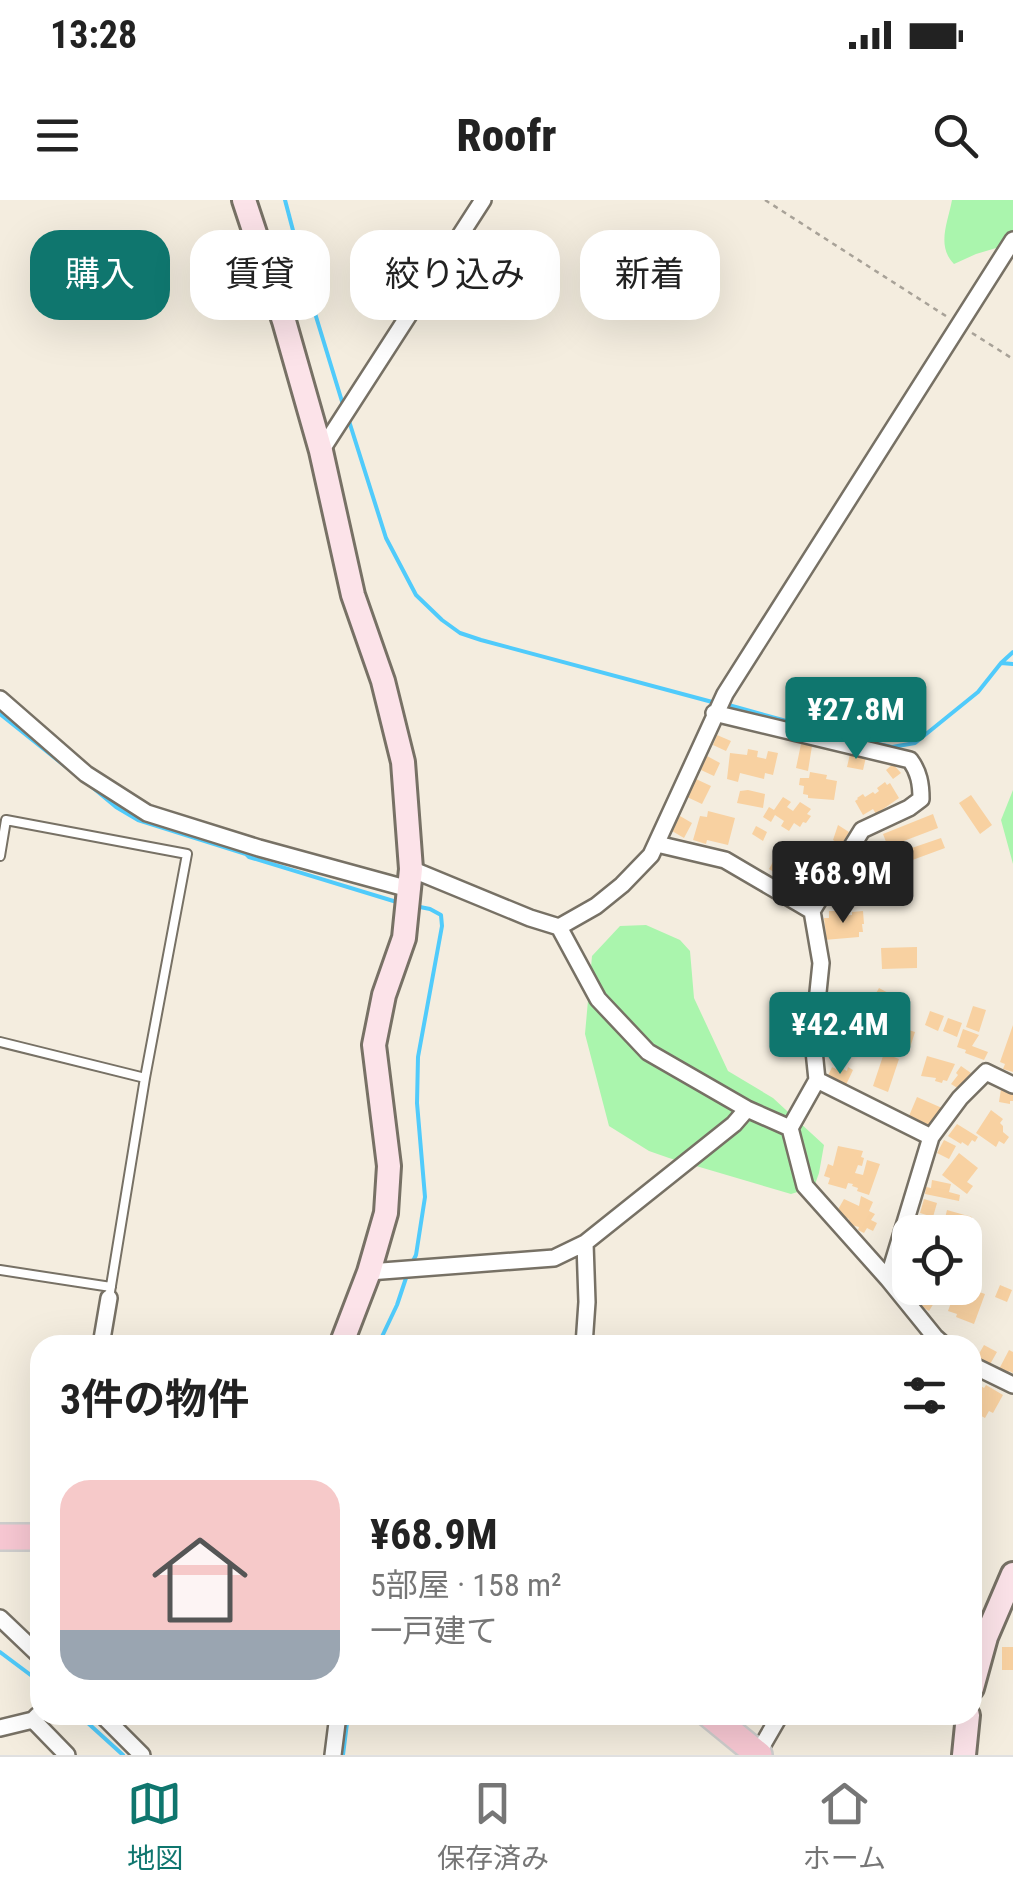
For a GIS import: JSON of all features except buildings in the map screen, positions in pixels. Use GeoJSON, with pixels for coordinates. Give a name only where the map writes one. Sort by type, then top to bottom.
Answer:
{"type":"FeatureCollection","features":[{"type":"Feature","properties":{"kind":"main road"},"geometry":{"type":"LineString","coordinates":[[0,1537],[30,1537]]}},
{"type":"Feature","properties":{"kind":"main road"},"geometry":{"type":"LineString","coordinates":[[722,1725],[758,1754]]}},
{"type":"Feature","properties":{"kind":"street"},"geometry":{"type":"LineString","coordinates":[[244,200],[284,320],[321,451],[353,595],[383,681],[403,762],[410,879],[404,938],[384,994],[374,1045],[390,1166],[386,1212],[345,1335]]}},
{"type":"Feature","properties":{"kind":"street"},"geometry":{"type":"LineString","coordinates":[[321,451],[484,200]]}},
{"type":"Feature","properties":{"kind":"street"},"geometry":{"type":"LineString","coordinates":[[560,927],[596,906],[652,855],[714,713],[1013,240]]}},
{"type":"Feature","properties":{"kind":"street"},"geometry":{"type":"LineString","coordinates":[[0,700],[86,774],[146,813],[259,848],[410,879],[560,927],[598,998],[648,1052],[747,1109],[790,1128]]}},
{"type":"Feature","properties":{"kind":"street"},"geometry":{"type":"LineString","coordinates":[[714,713],[910,760],[922,785],[921,799],[862,830],[812,911],[821,963],[813,1041],[817,1080],[790,1128],[805,1186],[932,1335]]}},
{"type":"Feature","properties":{"kind":"street"},"geometry":{"type":"LineString","coordinates":[[656,844],[724,860],[812,911]]}},
{"type":"Feature","properties":{"kind":"street"},"geometry":{"type":"LineString","coordinates":[[888,1279],[931,1137],[986,1072],[1013,1085]]}},
{"type":"Feature","properties":{"kind":"street"},"geometry":{"type":"LineString","coordinates":[[817,1080],[931,1137]]}},
{"type":"Feature","properties":{"kind":"street"},"geometry":{"type":"LineString","coordinates":[[369,1272],[554,1258],[586,1243],[734,1124],[747,1109]]}},
{"type":"Feature","properties":{"kind":"street"},"geometry":{"type":"LineString","coordinates":[[585,1335],[586,1243]]}},
{"type":"Feature","properties":{"kind":"street"},"geometry":{"type":"LineString","coordinates":[[103,1335],[110,1292]]}},
{"type":"Feature","properties":{"kind":"street"},"geometry":{"type":"LineString","coordinates":[[982,1370],[1013,1385]]}},
{"type":"Feature","properties":{"kind":"street"},"geometry":{"type":"LineString","coordinates":[[982,1632],[1013,1574]]}},
{"type":"Feature","properties":{"kind":"street"},"geometry":{"type":"LineString","coordinates":[[0,1618],[30,1646]]}},
{"type":"Feature","properties":{"kind":"street"},"geometry":{"type":"LineString","coordinates":[[0,1728],[30,1719]]}},
{"type":"Feature","properties":{"kind":"street"},"geometry":{"type":"LineString","coordinates":[[43,1725],[67,1755]]}},
{"type":"Feature","properties":{"kind":"street"},"geometry":{"type":"LineString","coordinates":[[112,1725],[142,1755]]}},
{"type":"Feature","properties":{"kind":"street"},"geometry":{"type":"LineString","coordinates":[[333,1755],[337,1725]]}},
{"type":"Feature","properties":{"kind":"street"},"geometry":{"type":"LineString","coordinates":[[758,1754],[774,1725]]}},
{"type":"Feature","properties":{"kind":"street"},"geometry":{"type":"LineString","coordinates":[[964,1755],[967,1725]]}},
{"type":"Feature","properties":{"kind":"lane"},"geometry":{"type":"LineString","coordinates":[[0,856],[6,820],[187,854],[110,1292],[0,1270]]}},
{"type":"Feature","properties":{"kind":"lane"},"geometry":{"type":"LineString","coordinates":[[0,1042],[145,1078]]}},
{"type":"Feature","properties":{"kind":"path"},"geometry":{"type":"LineString","coordinates":[[764,200],[947,316]]}},
{"type":"Feature","properties":{"kind":"path"},"geometry":{"type":"LineString","coordinates":[[963,327],[1013,359]]}},
{"type":"Feature","properties":{"kind":"green space"},"geometry":{"type":"Polygon","coordinates":[[[952,200],[1013,200],[1013,243],[954,264],[944,242],[952,200]]]}},
{"type":"Feature","properties":{"kind":"green space"},"geometry":{"type":"Polygon","coordinates":[[[1013,790],[1013,864],[1001,820],[1013,790]]]}},
{"type":"Feature","properties":{"kind":"green space"},"geometry":{"type":"Polygon","coordinates":[[[646,925],[680,940],[690,951],[694,998],[728,1071],[773,1098],[824,1145],[814,1187],[791,1194],[669,1158],[649,1151],[609,1126],[585,1034],[592,956],[620,926],[646,925]]]}},
{"type":"Feature","properties":{"kind":"waterway"},"geometry":{"type":"LineString","coordinates":[[285,200],[344,408]]}},
{"type":"Feature","properties":{"kind":"waterway"},"geometry":{"type":"LineString","coordinates":[[349,421],[386,538],[416,595],[442,620],[460,633],[481,640],[716,703]]}},
{"type":"Feature","properties":{"kind":"waterway"},"geometry":{"type":"LineString","coordinates":[[725,704],[892,747],[915,743],[978,692],[1013,652]]}},
{"type":"Feature","properties":{"kind":"waterway"},"geometry":{"type":"LineString","coordinates":[[1001,663],[1013,664]]}},
{"type":"Feature","properties":{"kind":"waterway"},"geometry":{"type":"LineString","coordinates":[[0,714],[70,770]]}},
{"type":"Feature","properties":{"kind":"waterway"},"geometry":{"type":"LineString","coordinates":[[86,782],[138,820],[400,903]]}},
{"type":"Feature","properties":{"kind":"waterway"},"geometry":{"type":"LineString","coordinates":[[412,1263],[425,1197],[417,1103],[418,1057],[442,926],[441,915],[415,906]]}},
{"type":"Feature","properties":{"kind":"waterway"},"geometry":{"type":"LineString","coordinates":[[383,1335],[408,1272]]}},
{"type":"Feature","properties":{"kind":"waterway"},"geometry":{"type":"LineString","coordinates":[[0,1652],[30,1674]]}},
{"type":"Feature","properties":{"kind":"waterway"},"geometry":{"type":"LineString","coordinates":[[90,1725],[123,1755]]}},
{"type":"Feature","properties":{"kind":"waterway"},"geometry":{"type":"LineString","coordinates":[[343,1755],[347,1725]]}}]}
